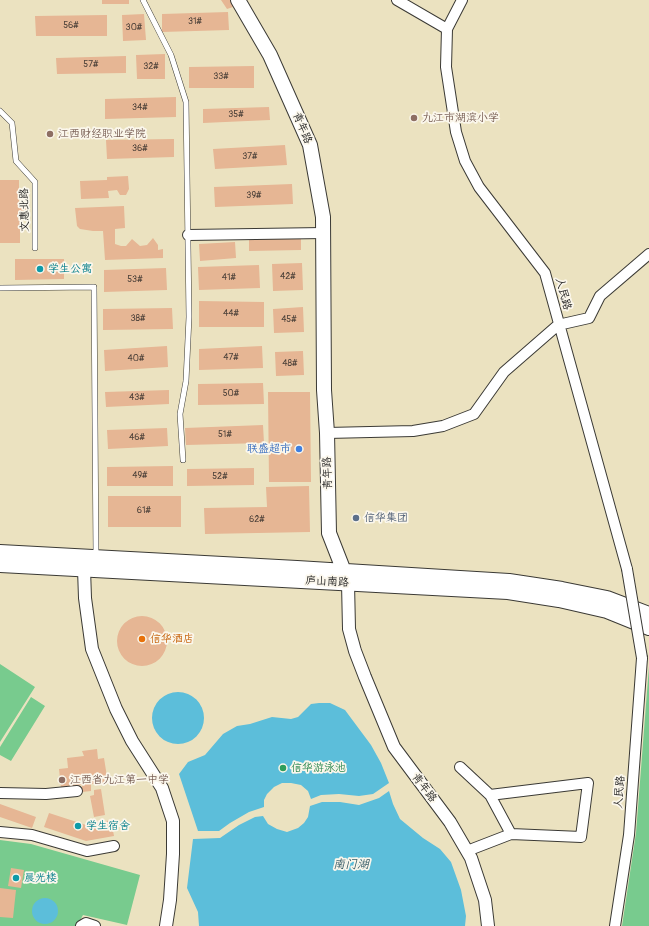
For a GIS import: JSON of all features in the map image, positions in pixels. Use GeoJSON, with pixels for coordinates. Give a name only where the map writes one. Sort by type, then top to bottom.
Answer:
{"type":"FeatureCollection","features":[{"type":"Feature","properties":{"kind":"main road","name":"青年路"},"geometry":{"type":"LineString","coordinates":[[238,0],[270,55],[310,145],[323,217],[324,390],[327,433],[329,533],[346,577]]}},
{"type":"Feature","properties":{"kind":"main road","name":"庐山南路"},"geometry":{"type":"LineString","coordinates":[[0,552],[96,557],[346,577],[508,592],[559,600],[607,611],[649,628]]}},
{"type":"Feature","properties":{"kind":"main road","name":"庐山南路"},"geometry":{"type":"LineString","coordinates":[[0,565],[84,569],[509,581],[607,598],[649,614]]}},
{"type":"Feature","properties":{"kind":"street"},"geometry":{"type":"LineString","coordinates":[[397,0],[447,29]]}},
{"type":"Feature","properties":{"kind":"street","name":"人民路"},"geometry":{"type":"LineString","coordinates":[[462,0],[447,29],[446,67],[456,132],[465,161],[479,187],[545,273],[558,325],[627,568],[642,658],[629,835],[615,926]]}},
{"type":"Feature","properties":{"kind":"street"},"geometry":{"type":"LineString","coordinates":[[188,235],[323,233]]}},
{"type":"Feature","properties":{"kind":"street"},"geometry":{"type":"LineString","coordinates":[[327,433],[413,431],[442,426],[474,414],[504,372],[558,325],[589,318],[600,296],[649,254]]}},
{"type":"Feature","properties":{"kind":"street"},"geometry":{"type":"LineString","coordinates":[[84,569],[85,598],[92,649],[116,709],[132,741],[162,788],[173,821],[173,854],[170,900],[166,926]]}},
{"type":"Feature","properties":{"kind":"street","name":"青年路"},"geometry":{"type":"LineString","coordinates":[[346,577],[349,629],[355,651],[394,746],[450,822],[471,858],[485,900],[488,926]]}},
{"type":"Feature","properties":{"kind":"street"},"geometry":{"type":"LineString","coordinates":[[460,767],[490,795],[511,834]]}},
{"type":"Feature","properties":{"kind":"street"},"geometry":{"type":"LineString","coordinates":[[467,851],[511,834],[581,837],[588,782],[490,795]]}},
{"type":"Feature","properties":{"kind":"street"},"geometry":{"type":"LineString","coordinates":[[0,793],[46,794],[77,791]]}},
{"type":"Feature","properties":{"kind":"street"},"geometry":{"type":"LineString","coordinates":[[0,832],[32,836],[87,851],[114,846]]}},
{"type":"Feature","properties":{"kind":"street"},"geometry":{"type":"LineString","coordinates":[[81,926],[86,923],[95,926]]}},
{"type":"Feature","properties":{"kind":"lane"},"geometry":{"type":"LineString","coordinates":[[143,0],[171,55],[186,102],[189,317],[186,381],[180,414],[183,460]]}},
{"type":"Feature","properties":{"kind":"lane","name":"文惠北路"},"geometry":{"type":"LineString","coordinates":[[0,111],[12,124],[16,161],[35,182],[36,248]]}},
{"type":"Feature","properties":{"kind":"lane"},"geometry":{"type":"LineString","coordinates":[[0,288],[94,287],[96,557]]}},
{"type":"Feature","properties":{"kind":"green space"},"geometry":{"type":"Polygon","coordinates":[[[0,664],[35,687],[0,742],[0,664]]]}},
{"type":"Feature","properties":{"kind":"green space"},"geometry":{"type":"Polygon","coordinates":[[[649,666],[649,926],[622,926],[636,833],[649,666]]]}},
{"type":"Feature","properties":{"kind":"green space"},"geometry":{"type":"Polygon","coordinates":[[[31,697],[45,706],[11,761],[0,755],[0,747],[31,697]]]}},
{"type":"Feature","properties":{"kind":"green space"},"geometry":{"type":"Polygon","coordinates":[[[0,840],[31,844],[140,875],[127,925],[83,915],[77,926],[0,926],[0,840]]]}},
{"type":"Feature","properties":{"kind":"water"},"geometry":{"type":"Polygon","coordinates":[[[173,692],[183,692],[192,696],[200,704],[204,713],[204,723],[200,732],[192,740],[183,744],[173,744],[164,740],[156,732],[152,723],[152,713],[156,704],[164,696],[173,692]]]}},
{"type":"Feature","properties":{"kind":"water","name":"信华游泳池"},"geometry":{"type":"Polygon","coordinates":[[[330,703],[345,710],[371,745],[381,763],[389,783],[373,794],[359,796],[339,794],[321,795],[311,799],[308,791],[301,785],[282,783],[274,787],[267,794],[264,800],[264,807],[249,812],[219,831],[198,831],[179,774],[188,762],[205,755],[223,734],[237,726],[250,724],[272,717],[291,719],[298,717],[311,704],[330,703]]]}},
{"type":"Feature","properties":{"kind":"water","name":"南门湖"},"geometry":{"type":"Polygon","coordinates":[[[389,791],[400,819],[423,838],[440,849],[451,862],[461,890],[466,916],[465,926],[199,926],[198,912],[187,888],[193,839],[220,838],[239,825],[255,817],[263,816],[268,824],[287,832],[298,828],[304,823],[308,817],[310,806],[322,802],[340,802],[359,805],[379,798],[389,791]]]}},
{"type":"Feature","properties":{"kind":"water"},"geometry":{"type":"Polygon","coordinates":[[[45,898],[54,902],[58,911],[54,920],[45,924],[36,920],[32,911],[36,902],[45,898]]]}},
{"type":"Feature","properties":{"kind":"building"},"geometry":{"type":"Polygon","coordinates":[[[102,0],[129,0],[129,4],[102,4],[102,0]]]}},
{"type":"Feature","properties":{"kind":"building"},"geometry":{"type":"Polygon","coordinates":[[[221,0],[233,0],[236,6],[227,9],[221,0]]]}},
{"type":"Feature","properties":{"kind":"building"},"geometry":{"type":"Polygon","coordinates":[[[228,12],[229,30],[162,32],[162,14],[228,12]]]}},
{"type":"Feature","properties":{"kind":"building"},"geometry":{"type":"Polygon","coordinates":[[[144,14],[146,40],[123,41],[122,15],[144,14]]]}},
{"type":"Feature","properties":{"kind":"building"},"geometry":{"type":"Polygon","coordinates":[[[107,15],[107,36],[36,36],[35,16],[107,15]]]}},
{"type":"Feature","properties":{"kind":"building"},"geometry":{"type":"Polygon","coordinates":[[[165,54],[165,79],[137,79],[136,55],[165,54]]]}},
{"type":"Feature","properties":{"kind":"building"},"geometry":{"type":"Polygon","coordinates":[[[126,56],[126,73],[57,74],[56,58],[126,56]]]}},
{"type":"Feature","properties":{"kind":"building"},"geometry":{"type":"Polygon","coordinates":[[[254,66],[254,88],[189,88],[189,67],[254,66]]]}},
{"type":"Feature","properties":{"kind":"building"},"geometry":{"type":"Polygon","coordinates":[[[176,97],[176,117],[105,119],[105,99],[176,97]]]}},
{"type":"Feature","properties":{"kind":"building"},"geometry":{"type":"Polygon","coordinates":[[[269,107],[270,120],[203,123],[203,109],[269,107]]]}},
{"type":"Feature","properties":{"kind":"building"},"geometry":{"type":"Polygon","coordinates":[[[174,139],[174,157],[107,159],[106,140],[174,139]]]}},
{"type":"Feature","properties":{"kind":"building"},"geometry":{"type":"Polygon","coordinates":[[[285,145],[287,165],[215,169],[213,149],[285,145]]]}},
{"type":"Feature","properties":{"kind":"building"},"geometry":{"type":"Polygon","coordinates":[[[128,176],[129,189],[126,195],[120,195],[117,190],[108,191],[109,198],[81,199],[80,181],[107,180],[107,177],[128,176]]]}},
{"type":"Feature","properties":{"kind":"building"},"geometry":{"type":"Polygon","coordinates":[[[0,180],[19,180],[19,205],[26,204],[27,219],[20,219],[20,243],[0,243],[0,180]]]}},
{"type":"Feature","properties":{"kind":"building"},"geometry":{"type":"Polygon","coordinates":[[[292,184],[293,204],[215,207],[214,187],[292,184]]]}},
{"type":"Feature","properties":{"kind":"building"},"geometry":{"type":"Polygon","coordinates":[[[124,206],[125,228],[115,229],[115,244],[126,246],[132,239],[140,246],[147,245],[153,238],[158,245],[158,250],[163,249],[163,258],[105,260],[103,231],[80,229],[77,226],[75,208],[124,206]]]}},
{"type":"Feature","properties":{"kind":"building"},"geometry":{"type":"Polygon","coordinates":[[[301,237],[301,250],[249,251],[249,238],[301,237]]]}},
{"type":"Feature","properties":{"kind":"building"},"geometry":{"type":"Polygon","coordinates":[[[235,242],[236,258],[200,261],[199,244],[235,242]]]}},
{"type":"Feature","properties":{"kind":"building","name":"学生公寓"},"geometry":{"type":"Polygon","coordinates":[[[15,259],[64,259],[64,279],[15,280],[15,259]]]}},
{"type":"Feature","properties":{"kind":"building"},"geometry":{"type":"Polygon","coordinates":[[[302,263],[303,290],[273,291],[272,264],[302,263]]]}},
{"type":"Feature","properties":{"kind":"building"},"geometry":{"type":"Polygon","coordinates":[[[259,265],[260,288],[199,290],[198,267],[259,265]]]}},
{"type":"Feature","properties":{"kind":"building"},"geometry":{"type":"Polygon","coordinates":[[[166,268],[167,290],[104,292],[104,270],[166,268]]]}},
{"type":"Feature","properties":{"kind":"building"},"geometry":{"type":"Polygon","coordinates":[[[199,301],[264,302],[264,327],[199,327],[199,301]]]}},
{"type":"Feature","properties":{"kind":"building"},"geometry":{"type":"Polygon","coordinates":[[[303,307],[304,332],[274,333],[273,309],[303,307]]]}},
{"type":"Feature","properties":{"kind":"building"},"geometry":{"type":"Polygon","coordinates":[[[172,308],[173,329],[103,330],[103,309],[172,308]]]}},
{"type":"Feature","properties":{"kind":"building"},"geometry":{"type":"Polygon","coordinates":[[[167,346],[168,367],[105,371],[104,350],[167,346]]]}},
{"type":"Feature","properties":{"kind":"building"},"geometry":{"type":"Polygon","coordinates":[[[262,346],[263,368],[199,370],[199,349],[262,346]]]}},
{"type":"Feature","properties":{"kind":"building"},"geometry":{"type":"Polygon","coordinates":[[[303,351],[304,375],[276,376],[275,352],[303,351]]]}},
{"type":"Feature","properties":{"kind":"building"},"geometry":{"type":"Polygon","coordinates":[[[263,383],[264,404],[198,405],[198,384],[263,383]]]}},
{"type":"Feature","properties":{"kind":"building"},"geometry":{"type":"Polygon","coordinates":[[[169,390],[169,404],[106,407],[105,392],[169,390]]]}},
{"type":"Feature","properties":{"kind":"building"},"geometry":{"type":"Polygon","coordinates":[[[268,392],[310,392],[311,482],[269,482],[268,392]]]}},
{"type":"Feature","properties":{"kind":"building"},"geometry":{"type":"Polygon","coordinates":[[[263,425],[264,443],[186,445],[185,428],[263,425]]]}},
{"type":"Feature","properties":{"kind":"building"},"geometry":{"type":"Polygon","coordinates":[[[167,428],[168,446],[108,449],[107,430],[167,428]]]}},
{"type":"Feature","properties":{"kind":"building"},"geometry":{"type":"Polygon","coordinates":[[[173,466],[173,486],[107,486],[107,467],[173,466]]]}},
{"type":"Feature","properties":{"kind":"building"},"geometry":{"type":"Polygon","coordinates":[[[254,468],[254,485],[187,486],[187,469],[254,468]]]}},
{"type":"Feature","properties":{"kind":"building"},"geometry":{"type":"Polygon","coordinates":[[[309,486],[310,532],[205,534],[204,508],[267,507],[266,487],[309,486]]]}},
{"type":"Feature","properties":{"kind":"building"},"geometry":{"type":"Polygon","coordinates":[[[108,496],[181,496],[181,527],[108,527],[108,496]]]}},
{"type":"Feature","properties":{"kind":"building","name":"信华酒店"},"geometry":{"type":"Polygon","coordinates":[[[137,616],[147,616],[160,623],[167,636],[167,646],[160,659],[147,666],[137,666],[128,662],[121,655],[117,646],[117,636],[121,627],[128,620],[137,616]]]}},
{"type":"Feature","properties":{"kind":"building"},"geometry":{"type":"Polygon","coordinates":[[[97,749],[98,759],[104,758],[108,783],[91,784],[91,791],[82,792],[82,785],[61,788],[59,769],[68,768],[67,758],[84,756],[82,751],[97,749]]]}},
{"type":"Feature","properties":{"kind":"building"},"geometry":{"type":"Polygon","coordinates":[[[101,789],[105,815],[94,817],[90,796],[94,795],[94,790],[101,789]]]}},
{"type":"Feature","properties":{"kind":"building"},"geometry":{"type":"Polygon","coordinates":[[[0,804],[36,817],[32,828],[0,817],[0,804]]]}},
{"type":"Feature","properties":{"kind":"building","name":"学生宿舍"},"geometry":{"type":"Polygon","coordinates":[[[49,813],[86,825],[111,820],[114,836],[86,841],[44,827],[49,813]]]}},
{"type":"Feature","properties":{"kind":"building","name":"晨光楼"},"geometry":{"type":"Polygon","coordinates":[[[11,868],[24,870],[21,888],[8,886],[11,868]]]}},
{"type":"Feature","properties":{"kind":"building"},"geometry":{"type":"Polygon","coordinates":[[[0,888],[16,890],[13,918],[0,917],[0,888]]]}},
{"type":"Feature","properties":{"kind":"place","name":"九江市湖滨小学"},"geometry":{"type":"Point","coordinates":[414,118]}},
{"type":"Feature","properties":{"kind":"place","name":"江西财经职业学院"},"geometry":{"type":"Point","coordinates":[50,134]}},
{"type":"Feature","properties":{"kind":"place","name":"学生公寓"},"geometry":{"type":"Point","coordinates":[40,269]}},
{"type":"Feature","properties":{"kind":"place","name":"联盛超市"},"geometry":{"type":"Point","coordinates":[299,449]}},
{"type":"Feature","properties":{"kind":"place","name":"信华集团"},"geometry":{"type":"Point","coordinates":[356,518]}},
{"type":"Feature","properties":{"kind":"place","name":"信华酒店"},"geometry":{"type":"Point","coordinates":[142,639]}},
{"type":"Feature","properties":{"kind":"place","name":"信华游泳池"},"geometry":{"type":"Point","coordinates":[283,768]}},
{"type":"Feature","properties":{"kind":"place","name":"江西省九江第一中学"},"geometry":{"type":"Point","coordinates":[62,780]}},
{"type":"Feature","properties":{"kind":"place","name":"学生宿舍"},"geometry":{"type":"Point","coordinates":[78,826]}},
{"type":"Feature","properties":{"kind":"place","name":"晨光楼"},"geometry":{"type":"Point","coordinates":[16,878]}}]}
